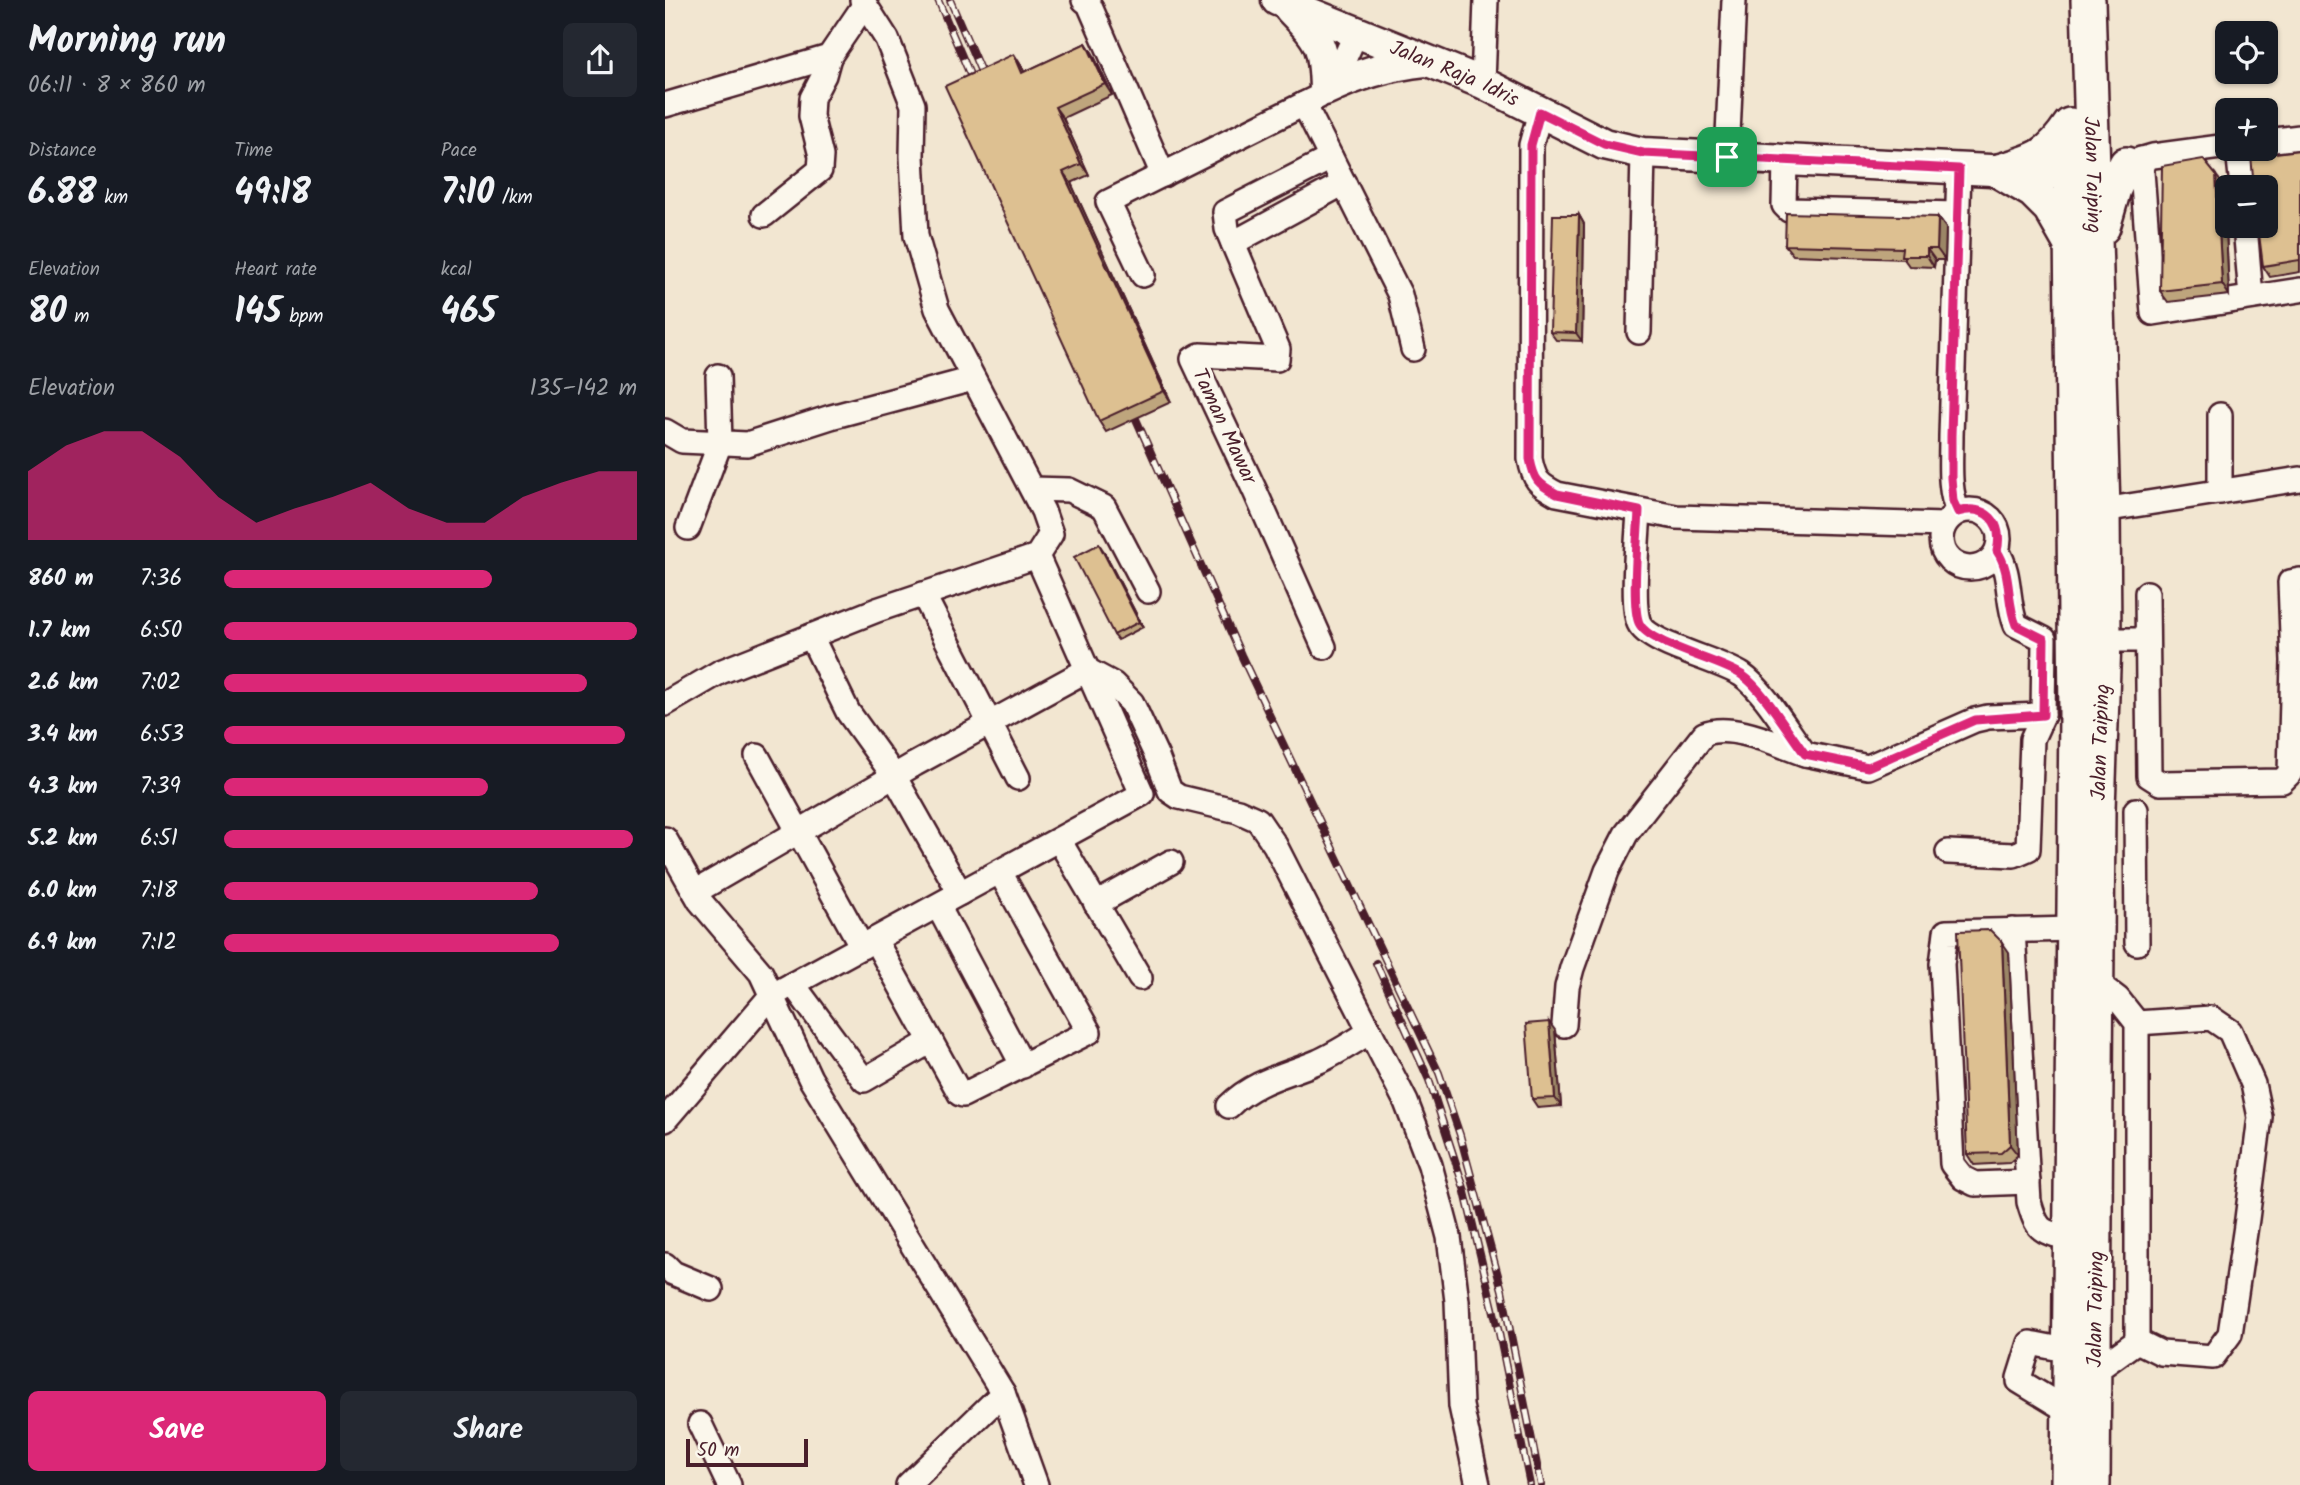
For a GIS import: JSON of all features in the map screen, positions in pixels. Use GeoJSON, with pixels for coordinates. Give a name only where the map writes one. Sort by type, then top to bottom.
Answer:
{"type":"FeatureCollection","features":[{"type":"Feature","properties":{"kind":"highway","name":"Jalan Taiping"},"geometry":{"type":"LineString","coordinates":[[2069,0],[2070,125],[2081,174]]}},
{"type":"Feature","properties":{"kind":"highway","name":"Jalan Taiping"},"geometry":{"type":"LineString","coordinates":[[2088,0],[2081,174],[2083,248],[2071,1239],[2093,1485]]}},
{"type":"Feature","properties":{"kind":"highway"},"geometry":{"type":"LineString","coordinates":[[1999,171],[2047,153],[2058,143],[2070,125]]}},
{"type":"Feature","properties":{"kind":"highway"},"geometry":{"type":"LineString","coordinates":[[1999,171],[2033,191],[2083,248],[2133,162]]}},
{"type":"Feature","properties":{"kind":"highway","name":"Jalan Taiping"},"geometry":{"type":"LineString","coordinates":[[2068,1485],[2070,1412],[2082,1362],[2097,983],[2104,640],[2103,510],[2083,248]]}},
{"type":"Feature","properties":{"kind":"highway"},"geometry":{"type":"LineString","coordinates":[[2076,714],[2090,655],[2104,640]]}},
{"type":"Feature","properties":{"kind":"main road","name":"Jalan Raja Idris"},"geometry":{"type":"LineString","coordinates":[[1281,1],[1483,83],[1604,144],[1643,153],[2081,174]]}},
{"type":"Feature","properties":{"kind":"main road"},"geometry":{"type":"LineString","coordinates":[[1281,1],[1314,34],[1324,60],[1315,97]]}},
{"type":"Feature","properties":{"kind":"main road"},"geometry":{"type":"LineString","coordinates":[[1315,97],[1371,70],[1393,64],[1425,61]]}},
{"type":"Feature","properties":{"kind":"street"},"geometry":{"type":"LineString","coordinates":[[1084,0],[1089,4],[1163,174]]}},
{"type":"Feature","properties":{"kind":"street"},"geometry":{"type":"LineString","coordinates":[[1483,83],[1486,0]]}},
{"type":"Feature","properties":{"kind":"street"},"geometry":{"type":"LineString","coordinates":[[1727,157],[1734,0]]}},
{"type":"Feature","properties":{"kind":"street"},"geometry":{"type":"LineString","coordinates":[[665,704],[720,672],[923,594],[1037,556],[1051,534],[1043,510],[937,309],[916,236],[912,105],[887,39],[864,2],[829,57],[824,75],[812,98],[810,116],[821,156],[820,170],[764,215]]}},
{"type":"Feature","properties":{"kind":"street"},"geometry":{"type":"LineString","coordinates":[[1143,275],[1108,202],[1315,97],[1334,82],[1356,33]]}},
{"type":"Feature","properties":{"kind":"street"},"geometry":{"type":"LineString","coordinates":[[665,105],[829,57]]}},
{"type":"Feature","properties":{"kind":"street"},"geometry":{"type":"LineString","coordinates":[[1315,97],[1331,158],[1399,295],[1413,349]]}},
{"type":"Feature","properties":{"kind":"street"},"geometry":{"type":"LineString","coordinates":[[1540,112],[1531,145],[1530,459],[1534,478],[1557,494],[1676,517],[1951,519],[1975,510],[1991,518],[1999,533],[1997,551],[1992,559],[1976,568],[1958,565],[1951,560],[1941,539],[1951,519],[1953,501],[1951,478],[1959,169]]}},
{"type":"Feature","properties":{"kind":"street"},"geometry":{"type":"LineString","coordinates":[[2278,140],[2300,137]]}},
{"type":"Feature","properties":{"kind":"street"},"geometry":{"type":"LineString","coordinates":[[2081,174],[2153,156],[2215,148]]}},
{"type":"Feature","properties":{"kind":"street"},"geometry":{"type":"LineString","coordinates":[[1639,332],[1643,153]]}},
{"type":"Feature","properties":{"kind":"street","name":"Taman Mawar"},"geometry":{"type":"LineString","coordinates":[[1324,647],[1193,359],[1200,355],[1277,359],[1278,349],[1227,229],[1225,212],[1331,158]]}},
{"type":"Feature","properties":{"kind":"street"},"geometry":{"type":"LineString","coordinates":[[1784,160],[1784,205],[1789,210],[1957,214]]}},
{"type":"Feature","properties":{"kind":"street"},"geometry":{"type":"LineString","coordinates":[[2133,162],[2153,313],[2300,290]]}},
{"type":"Feature","properties":{"kind":"street"},"geometry":{"type":"LineString","coordinates":[[1233,243],[1344,183]]}},
{"type":"Feature","properties":{"kind":"street"},"geometry":{"type":"LineString","coordinates":[[2246,238],[2251,297]]}},
{"type":"Feature","properties":{"kind":"street"},"geometry":{"type":"LineString","coordinates":[[688,528],[720,443],[718,376]]}},
{"type":"Feature","properties":{"kind":"street"},"geometry":{"type":"LineString","coordinates":[[665,431],[682,441],[747,444],[831,417],[973,379]]}},
{"type":"Feature","properties":{"kind":"street"},"geometry":{"type":"LineString","coordinates":[[2220,415],[2220,492]]}},
{"type":"Feature","properties":{"kind":"street"},"geometry":{"type":"LineString","coordinates":[[2103,510],[2300,479]]}},
{"type":"Feature","properties":{"kind":"street"},"geometry":{"type":"LineString","coordinates":[[1032,489],[1069,490],[1104,507],[1148,591]]}},
{"type":"Feature","properties":{"kind":"street"},"geometry":{"type":"LineString","coordinates":[[1639,511],[1636,603],[1639,622],[1649,635],[1710,659],[1743,676],[1763,697],[1805,754]]}},
{"type":"Feature","properties":{"kind":"street"},"geometry":{"type":"LineString","coordinates":[[1948,852],[2014,855],[2028,849],[2032,738],[2043,715],[2044,639],[2016,625],[2011,612],[2003,559],[1997,551]]}},
{"type":"Feature","properties":{"kind":"street"},"geometry":{"type":"LineString","coordinates":[[1037,556],[1142,794]]}},
{"type":"Feature","properties":{"kind":"street"},"geometry":{"type":"LineString","coordinates":[[2147,593],[2149,776],[2160,783],[2282,781],[2290,773],[2297,660],[2295,581]]}},
{"type":"Feature","properties":{"kind":"street"},"geometry":{"type":"LineString","coordinates":[[923,594],[1018,778]]}},
{"type":"Feature","properties":{"kind":"street"},"geometry":{"type":"LineString","coordinates":[[811,636],[848,712],[894,776],[960,893]]}},
{"type":"Feature","properties":{"kind":"street"},"geometry":{"type":"LineString","coordinates":[[2104,640],[2147,640]]}},
{"type":"Feature","properties":{"kind":"street"},"geometry":{"type":"LineString","coordinates":[[695,892],[894,776],[1087,670]]}},
{"type":"Feature","properties":{"kind":"street"},"geometry":{"type":"LineString","coordinates":[[1087,670],[1113,684],[1132,702],[1170,791],[1179,797],[1238,811],[1258,820],[1275,845],[1406,1102],[1430,1165],[1449,1237],[1457,1301],[1461,1405],[1478,1485]]}},
{"type":"Feature","properties":{"kind":"street"},"geometry":{"type":"LineString","coordinates":[[1564,1024],[1567,987],[1572,968],[1607,872],[1626,834],[1704,734],[1713,730],[1736,732],[1805,754],[1868,767],[1975,720],[2043,715]]}},
{"type":"Feature","properties":{"kind":"street"},"geometry":{"type":"LineString","coordinates":[[757,756],[798,831],[963,1095],[1089,1032],[1000,872]]}},
{"type":"Feature","properties":{"kind":"street"},"geometry":{"type":"LineString","coordinates":[[665,1120],[771,996],[1142,794],[1170,791]]}},
{"type":"Feature","properties":{"kind":"street"},"geometry":{"type":"LineString","coordinates":[[2136,810],[2137,943]]}},
{"type":"Feature","properties":{"kind":"street"},"geometry":{"type":"LineString","coordinates":[[665,839],[700,901],[761,973],[810,1078],[1003,1394],[1036,1485]]}},
{"type":"Feature","properties":{"kind":"street"},"geometry":{"type":"LineString","coordinates":[[1059,840],[1140,978]]}},
{"type":"Feature","properties":{"kind":"street"},"geometry":{"type":"LineString","coordinates":[[2098,848],[2136,847]]}},
{"type":"Feature","properties":{"kind":"street"},"geometry":{"type":"LineString","coordinates":[[1097,904],[1171,862]]}},
{"type":"Feature","properties":{"kind":"street"},"geometry":{"type":"LineString","coordinates":[[938,905],[1023,1066]]}},
{"type":"Feature","properties":{"kind":"street"},"geometry":{"type":"LineString","coordinates":[[2028,1182],[1975,1184],[1963,1178],[1952,1164],[1942,964],[1946,932],[2073,929]]}},
{"type":"Feature","properties":{"kind":"street"},"geometry":{"type":"LineString","coordinates":[[2013,930],[2029,1202],[2035,1224],[2047,1233],[2071,1239]]}},
{"type":"Feature","properties":{"kind":"street"},"geometry":{"type":"LineString","coordinates":[[2097,983],[2118,999],[2137,1023],[2137,1341]]}},
{"type":"Feature","properties":{"kind":"street"},"geometry":{"type":"LineString","coordinates":[[793,984],[864,1080],[931,1041]]}},
{"type":"Feature","properties":{"kind":"street"},"geometry":{"type":"LineString","coordinates":[[2070,1412],[2019,1381],[2030,1343],[2082,1362],[2137,1341],[2161,1353],[2213,1357],[2229,1334],[2248,1219],[2260,1117],[2253,1084],[2231,1031],[2211,1018],[2137,1023]]}},
{"type":"Feature","properties":{"kind":"street"},"geometry":{"type":"LineString","coordinates":[[1229,1106],[1260,1082],[1321,1060],[1370,1032]]}},
{"type":"Feature","properties":{"kind":"street"},"geometry":{"type":"LineString","coordinates":[[665,1265],[673,1273],[711,1289]]}},
{"type":"Feature","properties":{"kind":"street"},"geometry":{"type":"LineString","coordinates":[[908,1485],[1003,1394]]}},
{"type":"Feature","properties":{"kind":"street"},"geometry":{"type":"LineString","coordinates":[[700,1424],[729,1485]]}},
{"type":"Feature","properties":{"kind":"building"},"geometry":{"type":"Polygon","coordinates":[[[1086,43],[1105,84],[1055,107],[1081,164],[1063,172],[1164,391],[1099,421],[945,86],[1014,54],[1022,73],[1086,43]]]}},
{"type":"Feature","properties":{"kind":"building"},"geometry":{"type":"Polygon","coordinates":[[[2300,150],[2300,260],[2263,266],[2260,238],[2278,238],[2278,175],[2253,175],[2251,161],[2278,161],[2278,153],[2300,150]]]}},
{"type":"Feature","properties":{"kind":"building"},"geometry":{"type":"Polygon","coordinates":[[[2203,159],[2216,175],[2215,238],[2219,238],[2222,284],[2160,291],[2162,166],[2203,159]]]}},
{"type":"Feature","properties":{"kind":"building"},"geometry":{"type":"Polygon","coordinates":[[[1786,213],[1938,217],[1937,249],[1927,249],[1927,256],[1901,256],[1902,248],[1785,245],[1786,213]]]}},
{"type":"Feature","properties":{"kind":"building"},"geometry":{"type":"Polygon","coordinates":[[[1553,215],[1579,215],[1576,333],[1550,332],[1553,215]]]}},
{"type":"Feature","properties":{"kind":"building"},"geometry":{"type":"Polygon","coordinates":[[[1099,544],[1139,622],[1114,635],[1074,557],[1099,544]]]}},
{"type":"Feature","properties":{"kind":"building"},"geometry":{"type":"Polygon","coordinates":[[[1990,930],[2002,942],[2010,1145],[2001,1153],[1967,1154],[1958,931],[1990,930]]]}},
{"type":"Feature","properties":{"kind":"building"},"geometry":{"type":"Polygon","coordinates":[[[1549,1022],[1555,1098],[1532,1099],[1526,1024],[1549,1022]]]}},
{"type":"Feature","properties":{"kind":"railway"},"geometry":{"type":"LineString","coordinates":[[938,0],[977,91]]}},
{"type":"Feature","properties":{"kind":"railway"},"geometry":{"type":"LineString","coordinates":[[950,0],[988,88]]}},
{"type":"Feature","properties":{"kind":"railway"},"geometry":{"type":"LineString","coordinates":[[1128,401],[1241,655],[1439,1073],[1460,1135],[1502,1290],[1541,1485]]}},
{"type":"Feature","properties":{"kind":"railway"},"geometry":{"type":"LineString","coordinates":[[1376,963],[1429,1080],[1464,1188],[1499,1333],[1530,1485]]}},
{"type":"Feature","properties":{"kind":"route"},"geometry":{"type":"LineString","coordinates":[[1540,112],[1604,144],[1643,153],[1727,157],[1959,169],[1951,436],[1953,501],[1958,512],[1975,510],[1984,513],[1996,525],[1999,533],[1997,551],[2003,559],[2011,612],[2016,625],[2044,639],[2043,715],[1975,720],[1868,767],[1805,754],[1763,697],[1743,676],[1710,659],[1649,635],[1639,622],[1636,603],[1639,511],[1557,494],[1534,478],[1530,459],[1531,145],[1540,112]]}}]}
